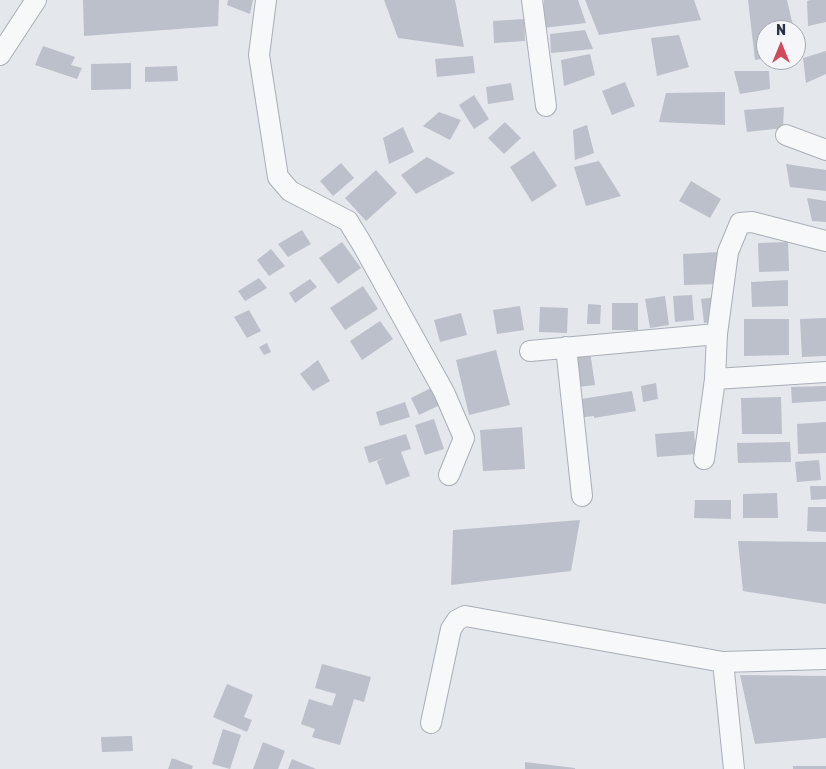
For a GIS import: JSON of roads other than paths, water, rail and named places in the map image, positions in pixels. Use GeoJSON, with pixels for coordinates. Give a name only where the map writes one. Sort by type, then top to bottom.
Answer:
{"type":"FeatureCollection","features":[{"type":"Feature","properties":{"kind":"street"},"geometry":{"type":"LineString","coordinates":[[0,55],[36,0]]}},
{"type":"Feature","properties":{"kind":"street"},"geometry":{"type":"LineString","coordinates":[[266,0],[259,55],[278,176],[290,191],[348,222],[362,244],[444,392],[464,438],[449,476]]}},
{"type":"Feature","properties":{"kind":"street"},"geometry":{"type":"LineString","coordinates":[[532,0],[546,106]]}},
{"type":"Feature","properties":{"kind":"street"},"geometry":{"type":"LineString","coordinates":[[786,135],[826,150]]}},
{"type":"Feature","properties":{"kind":"street"},"geometry":{"type":"LineString","coordinates":[[704,459],[715,379],[717,334],[728,252],[740,224],[752,222],[826,241]]}},
{"type":"Feature","properties":{"kind":"street"},"geometry":{"type":"LineString","coordinates":[[530,351],[717,334]]}},
{"type":"Feature","properties":{"kind":"street"},"geometry":{"type":"LineString","coordinates":[[566,347],[582,496]]}},
{"type":"Feature","properties":{"kind":"street"},"geometry":{"type":"LineString","coordinates":[[715,379],[826,372]]}},
{"type":"Feature","properties":{"kind":"street"},"geometry":{"type":"LineString","coordinates":[[431,723],[452,629],[457,620],[465,616],[723,662],[826,658]]}},
{"type":"Feature","properties":{"kind":"street"},"geometry":{"type":"LineString","coordinates":[[723,662],[734,769]]}}]}
